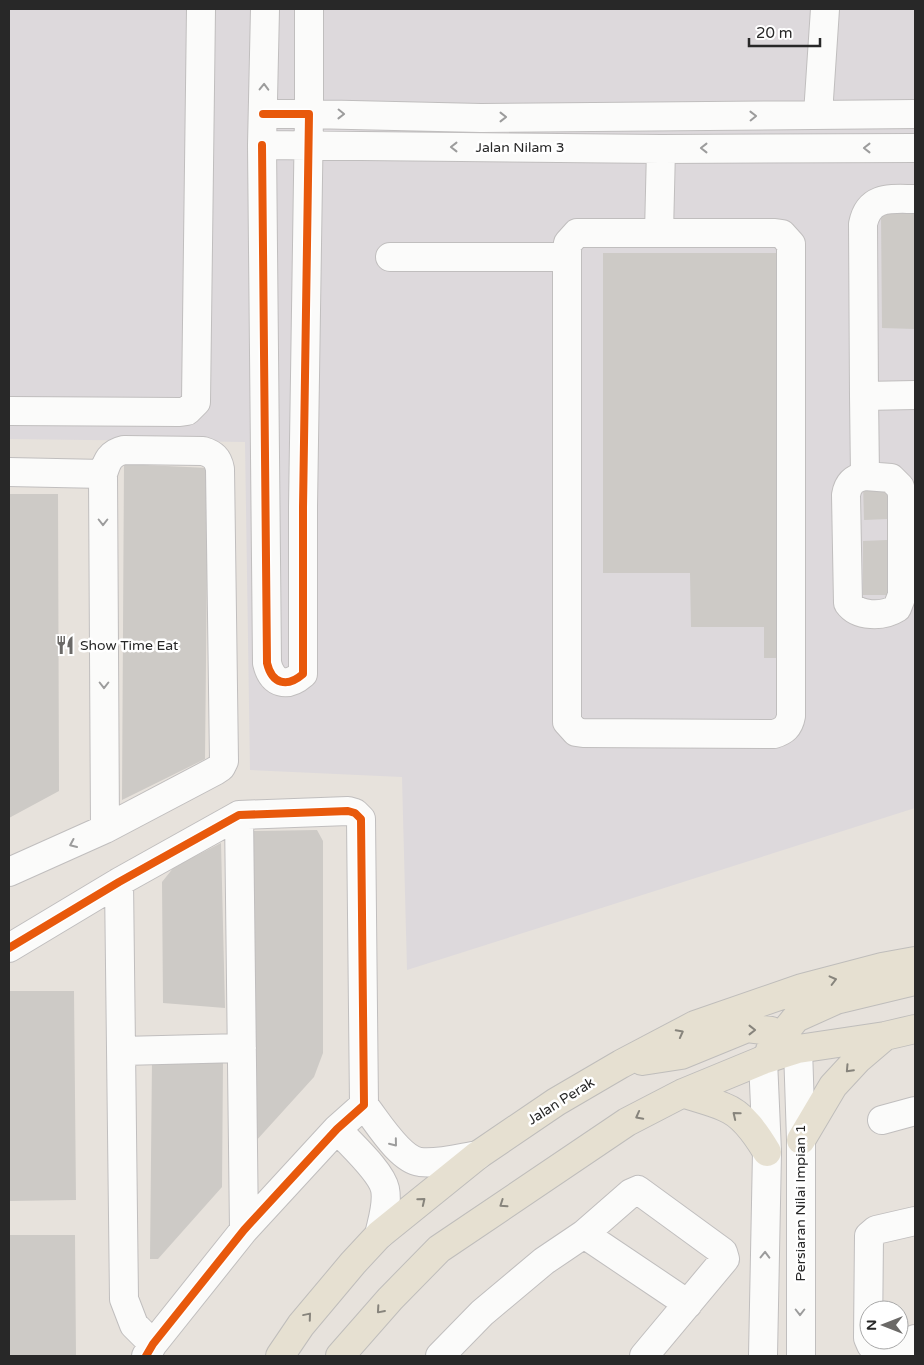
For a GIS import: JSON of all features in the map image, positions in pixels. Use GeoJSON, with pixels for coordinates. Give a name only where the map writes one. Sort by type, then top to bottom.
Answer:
{"type":"FeatureCollection","features":[{"type":"Feature","properties":{"kind":"main road","name":"Jalan Perak"},"geometry":{"type":"LineString","coordinates":[[280,1356],[301,1325],[352,1263],[379,1235],[478,1155],[556,1102],[621,1064],[695,1025],[802,988],[882,967],[915,961]]}},
{"type":"Feature","properties":{"kind":"main road"},"geometry":{"type":"LineString","coordinates":[[789,1043],[796,1018],[836,1000],[915,982]]}},
{"type":"Feature","properties":{"kind":"main road"},"geometry":{"type":"LineString","coordinates":[[621,1064],[681,1055],[746,1028],[771,1030],[789,1043]]}},
{"type":"Feature","properties":{"kind":"main road"},"geometry":{"type":"LineString","coordinates":[[340,1356],[390,1299],[439,1249],[628,1122],[682,1093],[763,1060],[789,1043],[885,1036],[915,1030]]}},
{"type":"Feature","properties":{"kind":"main road"},"geometry":{"type":"LineString","coordinates":[[801,1140],[833,1086],[858,1059],[885,1036]]}},
{"type":"Feature","properties":{"kind":"main road"},"geometry":{"type":"LineString","coordinates":[[682,1093],[726,1107],[755,1133],[767,1152]]}},
{"type":"Feature","properties":{"kind":"street"},"geometry":{"type":"LineString","coordinates":[[9,411],[180,412],[186,411],[196,402],[201,9]]}},
{"type":"Feature","properties":{"kind":"street"},"geometry":{"type":"LineString","coordinates":[[265,9],[262,146],[267,663],[269,672],[276,680],[286,683],[295,680],[302,674],[310,9]]}},
{"type":"Feature","properties":{"kind":"street"},"geometry":{"type":"LineString","coordinates":[[818,114],[825,9]]}},
{"type":"Feature","properties":{"kind":"street"},"geometry":{"type":"LineString","coordinates":[[264,114],[481,118],[915,114]]}},
{"type":"Feature","properties":{"kind":"street","name":"Jalan Nilam 3"},"geometry":{"type":"LineString","coordinates":[[262,146],[661,149],[915,148]]}},
{"type":"Feature","properties":{"kind":"street"},"geometry":{"type":"LineString","coordinates":[[660,233],[661,149]]}},
{"type":"Feature","properties":{"kind":"street"},"geometry":{"type":"LineString","coordinates":[[865,476],[863,224],[865,214],[870,206],[878,201],[915,199]]}},
{"type":"Feature","properties":{"kind":"street"},"geometry":{"type":"LineString","coordinates":[[578,233],[660,233],[775,233],[782,234],[791,244],[791,716],[790,723],[786,729],[774,734],[583,733],[576,732],[567,722],[566,257],[568,243],[578,233]]}},
{"type":"Feature","properties":{"kind":"street"},"geometry":{"type":"LineString","coordinates":[[390,257],[566,257]]}},
{"type":"Feature","properties":{"kind":"street"},"geometry":{"type":"LineString","coordinates":[[864,396],[915,396]]}},
{"type":"Feature","properties":{"kind":"street"},"geometry":{"type":"LineString","coordinates":[[9,872],[105,830],[220,767],[225,755],[220,469],[215,456],[203,451],[117,451],[110,456],[103,474],[105,830]]}},
{"type":"Feature","properties":{"kind":"street"},"geometry":{"type":"LineString","coordinates":[[9,472],[103,474]]}},
{"type":"Feature","properties":{"kind":"street"},"geometry":{"type":"LineString","coordinates":[[865,476],[891,478],[900,487],[902,494],[902,596],[897,608],[885,614],[858,612],[852,608],[846,596],[846,494],[851,482],[856,478],[865,476]]}},
{"type":"Feature","properties":{"kind":"street"},"geometry":{"type":"LineString","coordinates":[[9,948],[119,882],[239,815],[348,811],[355,813],[362,819],[364,1105],[402,1153],[419,1162],[436,1162],[478,1155]]}},
{"type":"Feature","properties":{"kind":"street"},"geometry":{"type":"LineString","coordinates":[[239,815],[244,1230]]}},
{"type":"Feature","properties":{"kind":"street"},"geometry":{"type":"LineString","coordinates":[[119,882],[124,1299],[134,1325],[150,1350],[244,1230],[337,1130],[364,1105]]}},
{"type":"Feature","properties":{"kind":"street","name":"Persiaran Nilai Impian 1"},"geometry":{"type":"LineString","coordinates":[[789,1043],[801,1140],[801,1356]]}},
{"type":"Feature","properties":{"kind":"street"},"geometry":{"type":"LineString","coordinates":[[122,1050],[242,1048]]}},
{"type":"Feature","properties":{"kind":"street"},"geometry":{"type":"LineString","coordinates":[[763,1060],[767,1152],[763,1356]]}},
{"type":"Feature","properties":{"kind":"street"},"geometry":{"type":"LineString","coordinates":[[882,1120],[915,1111]]}},
{"type":"Feature","properties":{"kind":"street"},"geometry":{"type":"LineString","coordinates":[[337,1130],[379,1175],[385,1190],[385,1208],[379,1235]]}},
{"type":"Feature","properties":{"kind":"street"},"geometry":{"type":"LineString","coordinates":[[440,1356],[482,1313],[544,1261],[584,1234],[631,1193],[638,1190],[723,1252],[725,1259],[644,1356]]}},
{"type":"Feature","properties":{"kind":"street"},"geometry":{"type":"LineString","coordinates":[[881,1356],[871,1345],[868,1338],[869,1236],[876,1230],[915,1221]]}},
{"type":"Feature","properties":{"kind":"street"},"geometry":{"type":"LineString","coordinates":[[584,1234],[688,1304]]}},
{"type":"Feature","properties":{"kind":"street"},"geometry":{"type":"LineString","coordinates":[[892,1356],[903,1345],[915,1339]]}},
{"type":"Feature","properties":{"kind":"shaded area"},"geometry":{"type":"Polygon","coordinates":[[[9,9],[915,9],[915,808],[407,970],[402,777],[250,770],[245,442],[9,439],[9,9]]]}},
{"type":"Feature","properties":{"kind":"building"},"geometry":{"type":"Polygon","coordinates":[[[881,213],[915,213],[915,329],[882,328],[881,213]]]}},
{"type":"Feature","properties":{"kind":"building"},"geometry":{"type":"Polygon","coordinates":[[[603,253],[779,253],[779,658],[764,658],[764,627],[691,627],[690,573],[603,573],[603,253]]]}},
{"type":"Feature","properties":{"kind":"building"},"geometry":{"type":"Polygon","coordinates":[[[124,464],[208,468],[205,759],[122,800],[124,464]]]}},
{"type":"Feature","properties":{"kind":"building"},"geometry":{"type":"Polygon","coordinates":[[[887,483],[888,519],[864,520],[863,484],[887,483]]]}},
{"type":"Feature","properties":{"kind":"building"},"geometry":{"type":"Polygon","coordinates":[[[9,494],[58,494],[59,791],[9,818],[9,494]]]}},
{"type":"Feature","properties":{"kind":"building"},"geometry":{"type":"Polygon","coordinates":[[[887,540],[888,595],[863,595],[863,541],[887,540]]]}},
{"type":"Feature","properties":{"kind":"building"},"geometry":{"type":"Polygon","coordinates":[[[317,830],[323,841],[323,1053],[314,1077],[255,1142],[253,831],[317,830]]]}},
{"type":"Feature","properties":{"kind":"building"},"geometry":{"type":"Polygon","coordinates":[[[221,843],[225,1008],[163,1003],[162,882],[174,867],[221,843]]]}},
{"type":"Feature","properties":{"kind":"building"},"geometry":{"type":"Polygon","coordinates":[[[9,991],[74,991],[76,1200],[9,1201],[9,991]]]}},
{"type":"Feature","properties":{"kind":"building"},"geometry":{"type":"Polygon","coordinates":[[[152,1060],[223,1061],[222,1187],[158,1259],[150,1259],[152,1060]]]}},
{"type":"Feature","properties":{"kind":"building"},"geometry":{"type":"Polygon","coordinates":[[[9,1235],[75,1235],[76,1356],[9,1356],[9,1235]]]}},
{"type":"Feature","properties":{"kind":"cycle path"},"geometry":{"type":"LineString","coordinates":[[262,145],[267,663],[272,676],[281,682],[286,682],[303,674],[303,507],[309,114],[263,114]]}},
{"type":"Feature","properties":{"kind":"cycle path"},"geometry":{"type":"LineString","coordinates":[[9,948],[119,882],[239,815],[348,811],[355,813],[361,819],[364,1105],[337,1129],[244,1230],[153,1344],[146,1356]]}},
{"type":"Feature","properties":{"kind":"place","name":"Show Time Eat"},"geometry":{"type":"Point","coordinates":[65,645]}}]}
